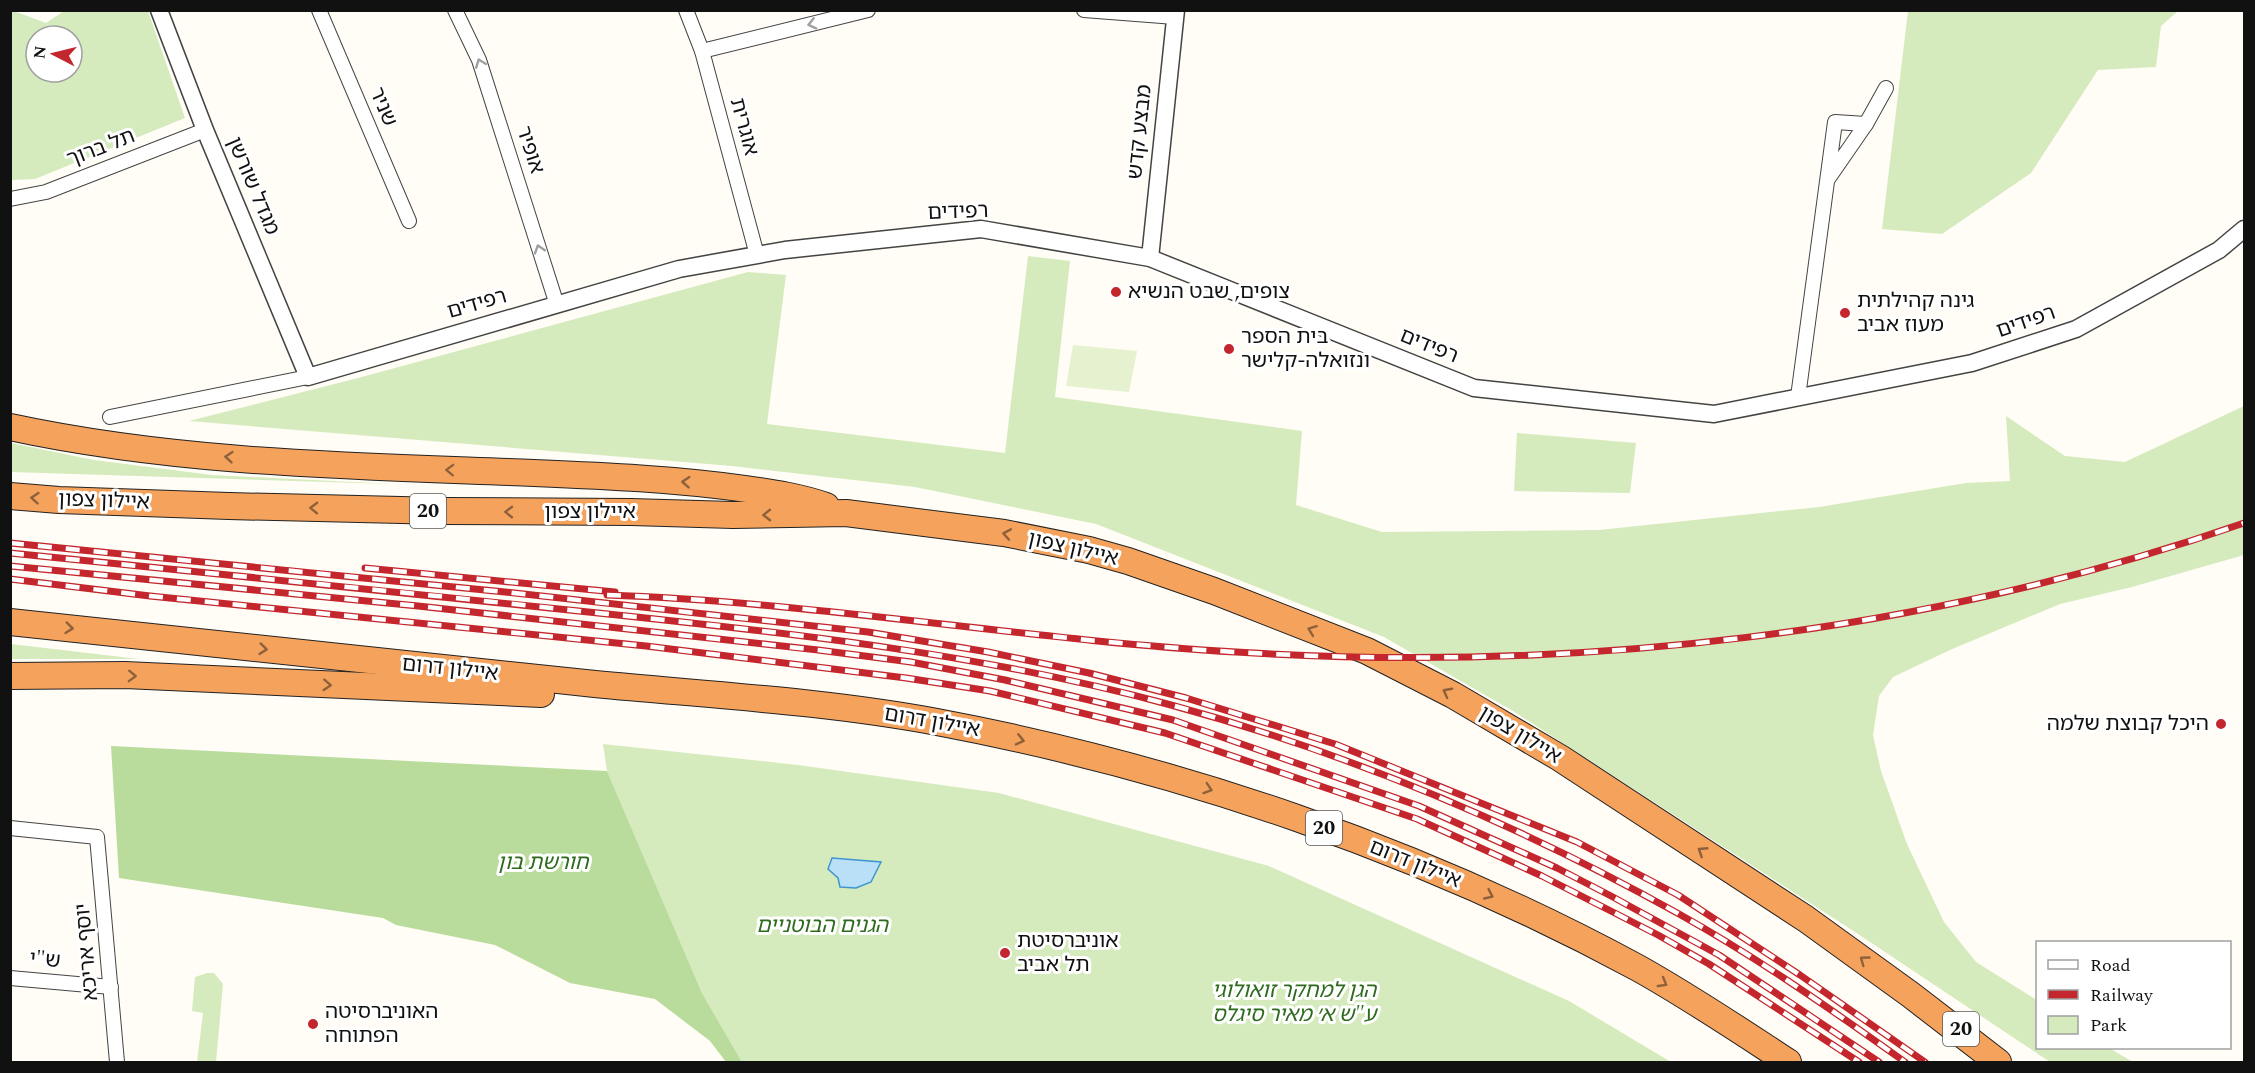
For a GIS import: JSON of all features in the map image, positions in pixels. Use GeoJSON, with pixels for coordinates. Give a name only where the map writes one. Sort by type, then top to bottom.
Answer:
{"type":"FeatureCollection","features":[{"type":"Feature","properties":{"kind":"highway"},"geometry":{"type":"LineString","coordinates":[[10,427],[115,445],[239,458],[601,476],[714,484],[803,498],[846,513]]}},
{"type":"Feature","properties":{"kind":"highway","name":"איילון צפון"},"geometry":{"type":"LineString","coordinates":[[10,496],[149,503],[421,510],[733,515],[846,513],[1004,533],[1089,550],[1128,561],[1214,591],[1367,651],[1453,695],[1560,758],[1806,919],[1998,1062]]}},
{"type":"Feature","properties":{"kind":"highway","name":"איילון דרום"},"geometry":{"type":"LineString","coordinates":[[10,622],[702,695],[818,704],[933,722],[1099,758],[1185,782],[1329,830],[1479,891],[1561,929],[1638,969],[1689,998],[1788,1062]]}},
{"type":"Feature","properties":{"kind":"highway"},"geometry":{"type":"LineString","coordinates":[[10,676],[125,675],[407,689],[818,704]]}},
{"type":"Feature","properties":{"kind":"highway","name":"20"},"geometry":{"type":"LineString","coordinates":[[1911,995],[2012,1062]]}},
{"type":"Feature","properties":{"kind":"street","name":"מגדל שורשן"},"geometry":{"type":"LineString","coordinates":[[159,10],[205,130],[308,377]]}},
{"type":"Feature","properties":{"kind":"street","name":"שניר"},"geometry":{"type":"LineString","coordinates":[[319,10],[409,221]]}},
{"type":"Feature","properties":{"kind":"street","name":"אופיר"},"geometry":{"type":"LineString","coordinates":[[455,10],[479,60],[557,305]]}},
{"type":"Feature","properties":{"kind":"street","name":"אוגרית"},"geometry":{"type":"LineString","coordinates":[[686,10],[702,51],[757,255]]}},
{"type":"Feature","properties":{"kind":"street"},"geometry":{"type":"LineString","coordinates":[[702,51],[868,10]]}},
{"type":"Feature","properties":{"kind":"street"},"geometry":{"type":"LineString","coordinates":[[1084,10],[1175,14]]}},
{"type":"Feature","properties":{"kind":"street","name":"מבצע קדש"},"geometry":{"type":"LineString","coordinates":[[1150,258],[1175,14]]}},
{"type":"Feature","properties":{"kind":"street"},"geometry":{"type":"LineString","coordinates":[[1828,179],[1866,124],[1886,88]]}},
{"type":"Feature","properties":{"kind":"street"},"geometry":{"type":"LineString","coordinates":[[1798,397],[1835,122],[1866,124]]}},
{"type":"Feature","properties":{"kind":"street","name":"תל ברוך"},"geometry":{"type":"LineString","coordinates":[[10,199],[46,192],[205,130]]}},
{"type":"Feature","properties":{"kind":"street","name":"רפידים"},"geometry":{"type":"LineString","coordinates":[[110,417],[308,377],[679,269],[785,250],[981,229],[1150,258],[1473,388],[1714,414],[1972,363],[2076,329],[2219,250],[2244,229]]}},
{"type":"Feature","properties":{"kind":"street","name":"יוסף אריכא"},"geometry":{"type":"LineString","coordinates":[[10,828],[97,837],[117,1062]]}},
{"type":"Feature","properties":{"kind":"street","name":"ש\"י"},"geometry":{"type":"LineString","coordinates":[[10,978],[111,987]]}},
{"type":"Feature","properties":{"kind":"green space"},"geometry":{"type":"Polygon","coordinates":[[[11,10],[46,23],[64,11],[148,11],[185,118],[35,179],[11,180],[11,10]]]}},
{"type":"Feature","properties":{"kind":"green space"},"geometry":{"type":"Polygon","coordinates":[[[1908,10],[2178,11],[2161,26],[2156,67],[2098,70],[2031,173],[1942,234],[1882,229],[1908,10]]]}},
{"type":"Feature","properties":{"kind":"green space"},"geometry":{"type":"Polygon","coordinates":[[[1028,256],[1070,261],[1055,397],[1302,431],[1296,505],[1382,532],[1599,530],[1819,507],[1966,483],[2010,481],[2006,416],[2065,456],[2125,462],[2244,406],[2244,555],[2132,587],[2060,604],[1950,650],[1893,677],[1879,696],[1873,735],[1881,771],[1907,844],[1944,922],[1976,962],[2036,999],[2036,1049],[2111,1049],[2133,1062],[2050,1062],[1855,932],[1513,711],[1384,637],[1096,524],[915,487],[732,466],[189,421],[358,378],[748,272],[786,275],[767,424],[1005,453],[1028,256]]]}},
{"type":"Feature","properties":{"kind":"green space"},"geometry":{"type":"Polygon","coordinates":[[[1073,345],[1137,351],[1129,392],[1066,386],[1073,345]]]}},
{"type":"Feature","properties":{"kind":"green space"},"geometry":{"type":"Polygon","coordinates":[[[1517,433],[1636,443],[1630,493],[1514,491],[1517,433]]]}},
{"type":"Feature","properties":{"kind":"green space"},"geometry":{"type":"Polygon","coordinates":[[[11,443],[94,460],[212,475],[392,484],[11,472],[11,443]]]}},
{"type":"Feature","properties":{"kind":"green space"},"geometry":{"type":"Polygon","coordinates":[[[11,644],[139,659],[11,659],[11,644]]]}},
{"type":"Feature","properties":{"kind":"green space","name":"הגנים הבוטניים"},"geometry":{"type":"Polygon","coordinates":[[[603,744],[798,765],[999,793],[1269,866],[1569,1001],[1671,1062],[742,1062],[702,993],[607,771],[603,744]]]}},
{"type":"Feature","properties":{"kind":"green space","name":"חורשת בון"},"geometry":{"type":"Polygon","coordinates":[[[111,746],[607,771],[702,993],[742,1062],[726,1062],[710,1041],[655,999],[570,983],[495,945],[396,925],[383,918],[119,878],[111,746]]]}},
{"type":"Feature","properties":{"kind":"green space"},"geometry":{"type":"Polygon","coordinates":[[[214,973],[223,984],[216,1062],[197,1062],[203,1013],[192,1011],[195,977],[214,973]]]}},
{"type":"Feature","properties":{"kind":"water"},"geometry":{"type":"Polygon","coordinates":[[[832,858],[881,862],[871,882],[856,888],[840,887],[838,878],[828,869],[832,858]]]}},
{"type":"Feature","properties":{"kind":"railway"},"geometry":{"type":"LineString","coordinates":[[607,595],[764,605],[1079,639],[1236,652],[1363,657],[1491,656],[1619,650],[1746,637],[1873,619],[1999,593],[2122,562],[2244,523]]}},
{"type":"Feature","properties":{"kind":"railway"},"geometry":{"type":"LineString","coordinates":[[10,543],[505,592],[868,632],[988,652],[1089,673],[1186,698],[1335,744],[1577,842],[1678,895],[1800,975],[1925,1062]]}},
{"type":"Feature","properties":{"kind":"railway"},"geometry":{"type":"LineString","coordinates":[[10,553],[815,637],[1030,672],[1171,705],[1303,745],[1432,794],[1495,821],[1619,881],[1766,966],[1905,1062]]}},
{"type":"Feature","properties":{"kind":"railway"},"geometry":{"type":"LineString","coordinates":[[10,566],[418,606],[911,662],[1005,680],[1173,720],[1419,806],[1557,868],[1719,955],[1879,1062]]}},
{"type":"Feature","properties":{"kind":"railway"},"geometry":{"type":"LineString","coordinates":[[365,568],[615,592]]}},
{"type":"Feature","properties":{"kind":"railway"},"geometry":{"type":"LineString","coordinates":[[10,579],[150,596],[646,646],[906,678],[990,691],[1165,733],[1417,819],[1542,876],[1658,935],[1709,964],[1859,1062]]}},
{"type":"Feature","properties":{"kind":"place","name":"צופים, שבט הנשיא"},"geometry":{"type":"Point","coordinates":[1116,292]}},
{"type":"Feature","properties":{"kind":"place","name":"גינה קהילתית מעוז אביב"},"geometry":{"type":"Point","coordinates":[1845,313]}},
{"type":"Feature","properties":{"kind":"place","name":"בית הספר ונזואלה-קלישר"},"geometry":{"type":"Point","coordinates":[1229,349]}},
{"type":"Feature","properties":{"kind":"place","name":"היכל קבוצת שלמה"},"geometry":{"type":"Point","coordinates":[2221,724]}},
{"type":"Feature","properties":{"kind":"place","name":"אוניברסיטת תל אביב"},"geometry":{"type":"Point","coordinates":[1005,953]}},
{"type":"Feature","properties":{"kind":"place","name":"האוניברסיטה הפתוחה"},"geometry":{"type":"Point","coordinates":[313,1024]}},
{"type":"Feature","properties":{"kind":"park label","name":"הגן למחקר זואולוגי ע\"ש א׳ מאיר סיגלס"},"geometry":{"type":"Point","coordinates":[1294,1003]}}]}
